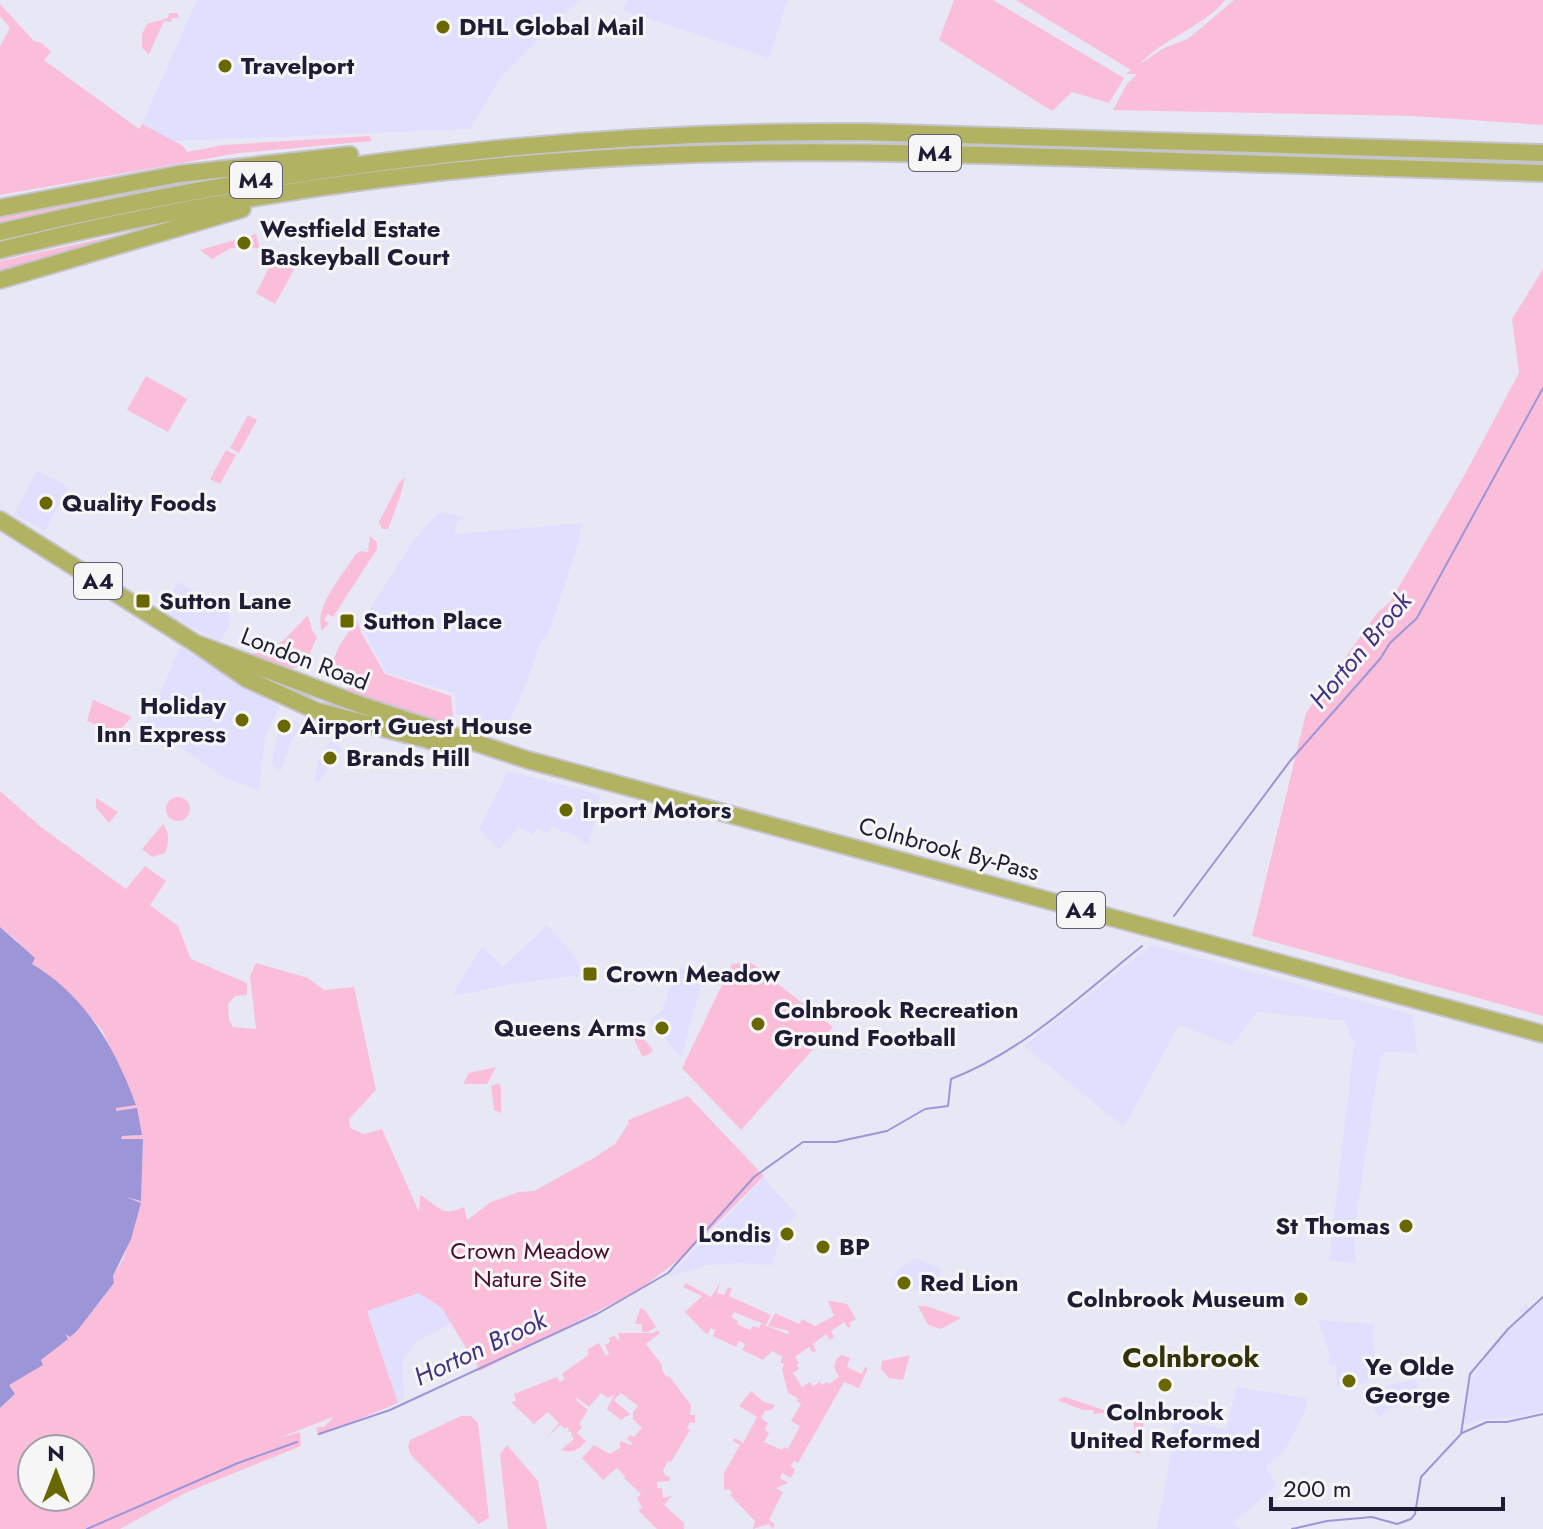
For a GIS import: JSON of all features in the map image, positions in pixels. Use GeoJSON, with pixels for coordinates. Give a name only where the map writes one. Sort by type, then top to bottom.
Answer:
{"type":"FeatureCollection","features":[{"type":"Feature","properties":{"kind":"highway","name":"M4"},"geometry":{"type":"LineString","coordinates":[[0,232],[84,212],[334,168],[515,145],[717,133],[849,132],[1543,153]]}},
{"type":"Feature","properties":{"kind":"highway","name":"M4"},"geometry":{"type":"LineString","coordinates":[[0,208],[225,168],[462,144],[515,145]]}},
{"type":"Feature","properties":{"kind":"highway","name":"M4"},"geometry":{"type":"LineString","coordinates":[[0,250],[198,207],[462,171],[609,158],[798,152],[969,154],[1543,173]]}},
{"type":"Feature","properties":{"kind":"highway","name":"M4"},"geometry":{"type":"LineString","coordinates":[[0,280],[231,212],[329,188]]}},
{"type":"Feature","properties":{"kind":"highway","name":"London Road"},"geometry":{"type":"LineString","coordinates":[[0,520],[247,679],[317,711],[421,739]]}},
{"type":"Feature","properties":{"kind":"highway","name":"London Road"},"geometry":{"type":"LineString","coordinates":[[195,643],[398,719]]}},
{"type":"Feature","properties":{"kind":"highway","name":"Colnbrook By-Pass"},"geometry":{"type":"LineString","coordinates":[[398,719],[528,760],[1543,1034]]}},
{"type":"Feature","properties":{"kind":"highway","name":"Colnbrook By-Pass"},"geometry":{"type":"LineString","coordinates":[[421,739],[528,760]]}},
{"type":"Feature","properties":{"kind":"shaded area"},"geometry":{"type":"Polygon","coordinates":[[[197,0],[579,0],[501,77],[470,129],[172,141],[142,124],[197,0]]]}},
{"type":"Feature","properties":{"kind":"shaded area"},"geometry":{"type":"Polygon","coordinates":[[[629,0],[787,0],[769,58],[623,10],[629,0]]]}},
{"type":"Feature","properties":{"kind":"shaded area"},"geometry":{"type":"Polygon","coordinates":[[[37,471],[69,487],[45,531],[14,514],[37,471]]]}},
{"type":"Feature","properties":{"kind":"shaded area"},"geometry":{"type":"Polygon","coordinates":[[[441,512],[463,517],[455,526],[455,534],[582,523],[548,635],[541,640],[506,729],[475,723],[456,714],[455,693],[387,673],[361,627],[410,546],[441,512]]]}},
{"type":"Feature","properties":{"kind":"shaded area"},"geometry":{"type":"Polygon","coordinates":[[[178,582],[228,611],[231,622],[219,642],[161,610],[178,582]]]}},
{"type":"Feature","properties":{"kind":"shaded area"},"geometry":{"type":"Polygon","coordinates":[[[180,647],[279,707],[265,737],[259,790],[225,778],[144,722],[157,701],[180,647]]]}},
{"type":"Feature","properties":{"kind":"shaded area"},"geometry":{"type":"Polygon","coordinates":[[[288,719],[302,723],[291,742],[281,771],[272,765],[274,748],[278,733],[288,719]]]}},
{"type":"Feature","properties":{"kind":"shaded area"},"geometry":{"type":"Polygon","coordinates":[[[330,741],[342,748],[318,783],[314,780],[318,761],[330,741]]]}},
{"type":"Feature","properties":{"kind":"shaded area"},"geometry":{"type":"Polygon","coordinates":[[[508,771],[601,795],[588,846],[576,836],[553,826],[547,833],[537,828],[532,835],[519,827],[499,849],[479,828],[508,771]]]}},
{"type":"Feature","properties":{"kind":"shaded area"},"geometry":{"type":"Polygon","coordinates":[[[547,925],[577,959],[582,975],[517,983],[455,996],[454,992],[482,947],[503,967],[547,925]]]}},
{"type":"Feature","properties":{"kind":"shaded area"},"geometry":{"type":"Polygon","coordinates":[[[0,927],[35,958],[32,964],[68,992],[96,1025],[118,1063],[136,1105],[116,1108],[116,1111],[137,1108],[142,1135],[122,1136],[121,1139],[143,1139],[141,1201],[126,1197],[141,1203],[131,1239],[113,1276],[114,1283],[77,1331],[70,1337],[66,1334],[68,1339],[41,1360],[43,1365],[9,1385],[15,1394],[0,1408],[0,927]]]}},
{"type":"Feature","properties":{"kind":"shaded area"},"geometry":{"type":"Polygon","coordinates":[[[1152,945],[1413,1015],[1417,1053],[1386,1052],[1380,1057],[1354,1231],[1356,1263],[1329,1261],[1354,1045],[1345,1021],[1257,1012],[1232,1045],[1179,1025],[1124,1127],[1024,1046],[1152,945]]]}},
{"type":"Feature","properties":{"kind":"shaded area"},"geometry":{"type":"Polygon","coordinates":[[[682,967],[703,979],[681,1057],[650,1021],[663,1010],[668,1000],[667,994],[682,967]]]}},
{"type":"Feature","properties":{"kind":"shaded area"},"geometry":{"type":"Polygon","coordinates":[[[764,1178],[797,1215],[783,1227],[772,1265],[708,1265],[668,1277],[764,1178]]]}},
{"type":"Feature","properties":{"kind":"shaded area"},"geometry":{"type":"Polygon","coordinates":[[[915,1258],[942,1269],[931,1297],[892,1280],[898,1270],[915,1258]]]}},
{"type":"Feature","properties":{"kind":"shaded area"},"geometry":{"type":"Polygon","coordinates":[[[419,1293],[442,1308],[452,1323],[416,1342],[403,1359],[404,1400],[398,1403],[367,1310],[419,1293]]]}},
{"type":"Feature","properties":{"kind":"shaded area"},"geometry":{"type":"Polygon","coordinates":[[[1543,1300],[1543,1411],[1467,1425],[1464,1422],[1471,1381],[1495,1343],[1525,1316],[1519,1310],[1526,1305],[1530,1309],[1543,1300]]]}},
{"type":"Feature","properties":{"kind":"shaded area"},"geometry":{"type":"Polygon","coordinates":[[[1318,1320],[1373,1324],[1375,1370],[1362,1384],[1337,1386],[1336,1366],[1330,1365],[1318,1320]]]}},
{"type":"Feature","properties":{"kind":"shaded area"},"geometry":{"type":"Polygon","coordinates":[[[1416,1380],[1420,1393],[1396,1408],[1389,1408],[1380,1417],[1364,1398],[1368,1393],[1396,1383],[1416,1380]]]}},
{"type":"Feature","properties":{"kind":"shaded area"},"geometry":{"type":"Polygon","coordinates":[[[1236,1387],[1308,1398],[1305,1412],[1286,1448],[1266,1467],[1276,1486],[1232,1524],[1241,1529],[1156,1529],[1175,1421],[1227,1429],[1236,1387]]]}},
{"type":"Feature","properties":{"kind":"green space"},"geometry":{"type":"Polygon","coordinates":[[[954,0],[993,0],[1124,78],[1109,103],[1072,92],[1052,111],[939,40],[954,0]]]}},
{"type":"Feature","properties":{"kind":"green space"},"geometry":{"type":"Polygon","coordinates":[[[1016,0],[1225,0],[1140,64],[1164,48],[1188,39],[1234,0],[1543,0],[1543,125],[1412,116],[1113,110],[1127,84],[1137,74],[1126,74],[1131,70],[1016,0]]]}},
{"type":"Feature","properties":{"kind":"green space"},"geometry":{"type":"Polygon","coordinates":[[[0,4],[34,41],[42,43],[51,52],[44,60],[139,129],[142,124],[183,146],[187,152],[223,145],[369,136],[372,141],[239,153],[0,195],[0,46],[10,28],[0,16],[0,4]]]}},
{"type":"Feature","properties":{"kind":"green space"},"geometry":{"type":"Polygon","coordinates":[[[169,13],[178,13],[178,18],[172,18],[171,22],[164,21],[149,54],[142,48],[142,34],[147,24],[168,18],[169,13]]]}},
{"type":"Feature","properties":{"kind":"green space"},"geometry":{"type":"Polygon","coordinates":[[[154,187],[14,219],[0,222],[0,212],[154,187]]]}},
{"type":"Feature","properties":{"kind":"green space"},"geometry":{"type":"Polygon","coordinates":[[[149,230],[0,276],[0,261],[149,230]]]}},
{"type":"Feature","properties":{"kind":"green space"},"geometry":{"type":"Polygon","coordinates":[[[256,234],[260,248],[231,248],[212,259],[200,250],[256,234]]]}},
{"type":"Feature","properties":{"kind":"green space"},"geometry":{"type":"Polygon","coordinates":[[[273,260],[299,261],[275,304],[256,293],[273,260]]]}},
{"type":"Feature","properties":{"kind":"green space"},"geometry":{"type":"Polygon","coordinates":[[[1543,269],[1543,1016],[1252,936],[1306,713],[1377,613],[1390,602],[1464,476],[1519,373],[1512,319],[1543,269]]]}},
{"type":"Feature","properties":{"kind":"green space"},"geometry":{"type":"Polygon","coordinates":[[[146,376],[187,399],[168,432],[127,410],[146,376]]]}},
{"type":"Feature","properties":{"kind":"green space"},"geometry":{"type":"Polygon","coordinates":[[[248,415],[257,420],[239,453],[230,448],[248,415]]]}},
{"type":"Feature","properties":{"kind":"green space"},"geometry":{"type":"Polygon","coordinates":[[[226,450],[236,455],[220,484],[210,479],[226,450]]]}},
{"type":"Feature","properties":{"kind":"green space"},"geometry":{"type":"Polygon","coordinates":[[[405,477],[388,529],[382,529],[379,522],[405,477]]]}},
{"type":"Feature","properties":{"kind":"green space"},"geometry":{"type":"Polygon","coordinates":[[[370,536],[377,542],[377,549],[333,617],[328,614],[324,620],[329,623],[322,631],[320,622],[325,602],[355,555],[360,551],[368,552],[370,536]]]}},
{"type":"Feature","properties":{"kind":"green space"},"geometry":{"type":"Polygon","coordinates":[[[308,615],[317,637],[309,655],[292,647],[262,652],[284,640],[308,615]]]}},
{"type":"Feature","properties":{"kind":"green space"},"geometry":{"type":"Polygon","coordinates":[[[357,620],[385,674],[451,696],[453,715],[450,725],[352,696],[333,661],[357,620]]]}},
{"type":"Feature","properties":{"kind":"green space"},"geometry":{"type":"Polygon","coordinates":[[[291,650],[308,656],[302,666],[290,669],[249,654],[291,650]]]}},
{"type":"Feature","properties":{"kind":"green space"},"geometry":{"type":"Polygon","coordinates":[[[93,700],[132,717],[117,733],[87,721],[93,700]]]}},
{"type":"Feature","properties":{"kind":"green space","name":"Crown Meadow Nature Site"},"geometry":{"type":"Polygon","coordinates":[[[0,791],[41,827],[126,889],[145,866],[166,881],[150,905],[178,926],[191,959],[247,983],[247,995],[235,996],[228,1004],[229,1020],[233,1027],[256,1029],[250,976],[256,963],[308,978],[324,990],[354,987],[376,1090],[349,1119],[350,1128],[364,1134],[382,1129],[419,1212],[420,1195],[445,1211],[464,1207],[467,1220],[491,1202],[519,1192],[534,1191],[592,1159],[615,1144],[628,1120],[688,1096],[764,1176],[685,1255],[639,1290],[480,1371],[442,1308],[419,1293],[367,1311],[398,1403],[318,1436],[316,1427],[324,1427],[333,1417],[279,1438],[300,1432],[301,1446],[185,1493],[120,1529],[0,1529],[0,1408],[15,1394],[8,1385],[43,1364],[41,1360],[68,1338],[66,1333],[77,1331],[114,1283],[113,1276],[123,1259],[140,1204],[126,1198],[127,1195],[141,1201],[143,1139],[121,1139],[121,1136],[142,1135],[116,1111],[115,1108],[136,1104],[102,1030],[73,997],[32,964],[16,940],[0,927],[0,791]]]}},
{"type":"Feature","properties":{"kind":"green space"},"geometry":{"type":"Polygon","coordinates":[[[178,797],[186,801],[190,809],[186,817],[178,821],[170,817],[166,809],[170,801],[178,797]]]}},
{"type":"Feature","properties":{"kind":"green space"},"geometry":{"type":"Polygon","coordinates":[[[96,798],[118,812],[109,823],[96,808],[96,798]]]}},
{"type":"Feature","properties":{"kind":"green space"},"geometry":{"type":"Polygon","coordinates":[[[163,824],[168,834],[165,853],[152,857],[142,849],[163,824]]]}},
{"type":"Feature","properties":{"kind":"green space"},"geometry":{"type":"Polygon","coordinates":[[[750,962],[833,1027],[741,1130],[682,1068],[732,964],[750,962]]]}},
{"type":"Feature","properties":{"kind":"green space"},"geometry":{"type":"Polygon","coordinates":[[[629,1028],[635,1029],[653,1050],[648,1055],[642,1056],[629,1028]]]}},
{"type":"Feature","properties":{"kind":"green space"},"geometry":{"type":"Polygon","coordinates":[[[496,1067],[487,1084],[463,1084],[469,1073],[496,1067]]]}},
{"type":"Feature","properties":{"kind":"green space"},"geometry":{"type":"Polygon","coordinates":[[[499,1083],[501,1113],[494,1110],[491,1086],[499,1083]]]}},
{"type":"Feature","properties":{"kind":"green space"},"geometry":{"type":"Polygon","coordinates":[[[686,1283],[711,1297],[720,1283],[717,1293],[724,1295],[728,1287],[732,1289],[729,1296],[771,1315],[766,1325],[734,1312],[731,1317],[738,1321],[737,1324],[750,1330],[753,1326],[759,1328],[761,1324],[788,1334],[789,1331],[768,1326],[775,1313],[799,1324],[802,1319],[815,1326],[834,1316],[828,1301],[847,1304],[856,1319],[849,1323],[851,1326],[848,1328],[844,1322],[831,1331],[834,1337],[830,1340],[826,1334],[813,1344],[816,1350],[813,1353],[809,1347],[795,1357],[799,1369],[793,1373],[802,1387],[810,1382],[813,1386],[820,1382],[822,1385],[829,1384],[839,1377],[834,1367],[837,1358],[842,1355],[850,1358],[847,1367],[862,1374],[865,1367],[868,1368],[859,1388],[844,1382],[798,1463],[794,1461],[791,1466],[795,1470],[791,1478],[782,1473],[780,1478],[788,1483],[776,1488],[783,1492],[769,1520],[775,1524],[773,1529],[769,1524],[753,1529],[755,1521],[730,1495],[729,1489],[724,1490],[724,1473],[740,1445],[733,1441],[735,1438],[743,1443],[757,1417],[739,1406],[751,1391],[764,1402],[775,1405],[772,1410],[765,1411],[761,1418],[768,1423],[765,1430],[769,1433],[764,1442],[782,1450],[784,1447],[788,1449],[800,1426],[791,1421],[801,1404],[798,1398],[788,1393],[782,1369],[784,1364],[780,1362],[783,1357],[772,1351],[763,1360],[742,1350],[745,1344],[739,1341],[736,1347],[713,1336],[715,1330],[711,1328],[708,1334],[705,1333],[685,1312],[702,1296],[683,1287],[686,1283]]]}},
{"type":"Feature","properties":{"kind":"green space"},"geometry":{"type":"Polygon","coordinates":[[[918,1306],[961,1318],[941,1329],[928,1325],[918,1306]]]}},
{"type":"Feature","properties":{"kind":"green space"},"geometry":{"type":"Polygon","coordinates":[[[640,1308],[645,1310],[656,1327],[648,1332],[642,1332],[642,1324],[635,1324],[640,1308]]]}},
{"type":"Feature","properties":{"kind":"green space"},"geometry":{"type":"Polygon","coordinates":[[[658,1330],[660,1333],[646,1344],[662,1365],[662,1371],[691,1405],[690,1415],[695,1415],[695,1423],[690,1422],[687,1428],[690,1430],[663,1470],[670,1481],[657,1482],[657,1488],[662,1488],[663,1498],[672,1496],[664,1505],[684,1523],[684,1529],[657,1529],[638,1510],[642,1508],[637,1498],[641,1494],[617,1468],[603,1480],[582,1458],[594,1445],[610,1454],[621,1447],[621,1441],[631,1445],[627,1439],[630,1435],[634,1437],[642,1428],[633,1419],[633,1412],[638,1406],[621,1393],[614,1400],[630,1414],[621,1420],[607,1409],[614,1395],[608,1398],[601,1393],[589,1407],[577,1398],[588,1410],[577,1433],[586,1441],[572,1451],[561,1450],[574,1439],[567,1427],[565,1429],[560,1425],[547,1438],[559,1423],[548,1412],[534,1424],[511,1402],[516,1401],[514,1394],[557,1377],[560,1382],[565,1379],[562,1374],[588,1355],[588,1349],[599,1343],[606,1356],[609,1354],[605,1345],[614,1336],[620,1341],[618,1333],[653,1333],[658,1330]]]}},
{"type":"Feature","properties":{"kind":"green space"},"geometry":{"type":"Polygon","coordinates":[[[910,1355],[903,1380],[889,1378],[881,1369],[882,1361],[910,1355]]]}},
{"type":"Feature","properties":{"kind":"green space"},"geometry":{"type":"Polygon","coordinates":[[[1065,1397],[1110,1412],[1094,1414],[1093,1410],[1083,1410],[1057,1400],[1065,1397]]]}},
{"type":"Feature","properties":{"kind":"green space"},"geometry":{"type":"Polygon","coordinates":[[[1145,1414],[1140,1454],[1130,1450],[1135,1438],[1133,1416],[1145,1414]]]}},
{"type":"Feature","properties":{"kind":"green space"},"geometry":{"type":"Polygon","coordinates":[[[461,1416],[471,1416],[478,1423],[489,1518],[479,1524],[411,1455],[408,1447],[410,1440],[461,1416]]]}},
{"type":"Feature","properties":{"kind":"green space"},"geometry":{"type":"Polygon","coordinates":[[[507,1445],[538,1481],[547,1529],[508,1529],[500,1454],[507,1445]]]}},
{"type":"Feature","properties":{"kind":"waterway","name":"Horton Brook"},"geometry":{"type":"LineString","coordinates":[[1174,916],[1290,761],[1380,659],[1390,643],[1417,618],[1543,388]]}},
{"type":"Feature","properties":{"kind":"waterway","name":"Horton Brook"},"geometry":{"type":"LineString","coordinates":[[319,1434],[390,1410],[597,1314],[668,1273],[754,1177],[803,1142],[836,1142],[887,1131],[925,1109],[948,1106],[951,1079],[1028,1037],[1142,946]]}},
{"type":"Feature","properties":{"kind":"waterway"},"geometry":{"type":"LineString","coordinates":[[1292,1529],[1327,1521],[1372,1517],[1397,1524],[1411,1519],[1415,1514],[1421,1477],[1461,1434],[1470,1374],[1508,1329],[1543,1297]]}},
{"type":"Feature","properties":{"kind":"waterway"},"geometry":{"type":"LineString","coordinates":[[1462,1433],[1487,1422],[1507,1422],[1543,1414]]}},
{"type":"Feature","properties":{"kind":"waterway","name":"Horton Brook"},"geometry":{"type":"LineString","coordinates":[[87,1529],[238,1463],[297,1442]]}},
{"type":"Feature","properties":{"kind":"place","name":"DHL Global Mail"},"geometry":{"type":"Point","coordinates":[443,27]}},
{"type":"Feature","properties":{"kind":"place","name":"Travelport"},"geometry":{"type":"Point","coordinates":[225,66]}},
{"type":"Feature","properties":{"kind":"place","name":"Westfield Estate Baskeyball Court"},"geometry":{"type":"Point","coordinates":[244,243]}},
{"type":"Feature","properties":{"kind":"place","name":"Quality Foods"},"geometry":{"type":"Point","coordinates":[46,503]}},
{"type":"Feature","properties":{"kind":"place","name":"Sutton Lane"},"geometry":{"type":"Point","coordinates":[143,601]}},
{"type":"Feature","properties":{"kind":"place","name":"Sutton Place"},"geometry":{"type":"Point","coordinates":[347,621]}},
{"type":"Feature","properties":{"kind":"place","name":"Holiday Inn Express"},"geometry":{"type":"Point","coordinates":[242,720]}},
{"type":"Feature","properties":{"kind":"place","name":"Airport Guest House"},"geometry":{"type":"Point","coordinates":[284,726]}},
{"type":"Feature","properties":{"kind":"place","name":"Brands Hill"},"geometry":{"type":"Point","coordinates":[330,758]}},
{"type":"Feature","properties":{"kind":"place","name":"Irport Motors"},"geometry":{"type":"Point","coordinates":[566,810]}},
{"type":"Feature","properties":{"kind":"place","name":"Crown Meadow"},"geometry":{"type":"Point","coordinates":[590,974]}},
{"type":"Feature","properties":{"kind":"place","name":"Colnbrook Recreation Ground Football"},"geometry":{"type":"Point","coordinates":[758,1024]}},
{"type":"Feature","properties":{"kind":"place","name":"Queens Arms"},"geometry":{"type":"Point","coordinates":[662,1028]}},
{"type":"Feature","properties":{"kind":"place","name":"St Thomas"},"geometry":{"type":"Point","coordinates":[1406,1226]}},
{"type":"Feature","properties":{"kind":"place","name":"Londis"},"geometry":{"type":"Point","coordinates":[787,1234]}},
{"type":"Feature","properties":{"kind":"place","name":"BP"},"geometry":{"type":"Point","coordinates":[823,1247]}},
{"type":"Feature","properties":{"kind":"place","name":"Red Lion"},"geometry":{"type":"Point","coordinates":[904,1283]}},
{"type":"Feature","properties":{"kind":"place","name":"Colnbrook Museum"},"geometry":{"type":"Point","coordinates":[1301,1299]}},
{"type":"Feature","properties":{"kind":"place","name":"Ye Olde George"},"geometry":{"type":"Point","coordinates":[1349,1381]}},
{"type":"Feature","properties":{"kind":"place","name":"Colnbrook United Reformed"},"geometry":{"type":"Point","coordinates":[1165,1385]}},
{"type":"Feature","properties":{"kind":"district","name":"Colnbrook"},"geometry":{"type":"Point","coordinates":[1191,1357]}}]}
